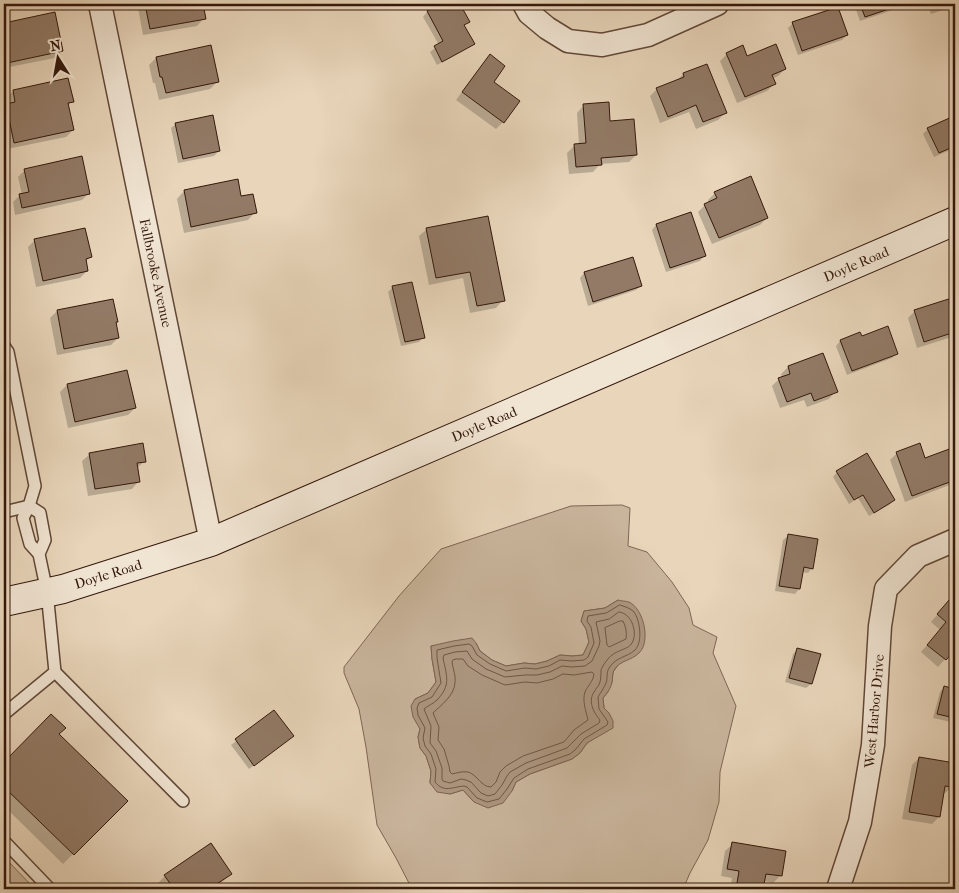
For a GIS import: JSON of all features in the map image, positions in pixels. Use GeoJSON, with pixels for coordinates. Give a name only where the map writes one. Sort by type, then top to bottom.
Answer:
{"type":"FeatureCollection","features":[{"type":"Feature","properties":{"kind":"main road","name":"Doyle Road"},"geometry":{"type":"LineString","coordinates":[[4,602],[63,589],[211,542],[955,221]]}},
{"type":"Feature","properties":{"kind":"street","name":"Fallbrooke Avenue"},"geometry":{"type":"LineString","coordinates":[[100,4],[211,542]]}},
{"type":"Feature","properties":{"kind":"street"},"geometry":{"type":"LineString","coordinates":[[524,4],[529,13],[547,28],[568,40],[602,45],[648,34],[717,4]]}},
{"type":"Feature","properties":{"kind":"street","name":"West Harbor Drive"},"geometry":{"type":"LineString","coordinates":[[838,889],[860,822],[873,744],[880,626],[886,590],[918,556],[955,540]]}},
{"type":"Feature","properties":{"kind":"lane"},"geometry":{"type":"LineString","coordinates":[[4,346],[8,352],[35,486],[24,518],[30,544],[39,554],[47,592],[55,672],[183,801]]}},
{"type":"Feature","properties":{"kind":"lane"},"geometry":{"type":"LineString","coordinates":[[4,512],[29,506],[40,513],[45,540],[39,554]]}},
{"type":"Feature","properties":{"kind":"lane"},"geometry":{"type":"LineString","coordinates":[[4,714],[55,672]]}},
{"type":"Feature","properties":{"kind":"lane"},"geometry":{"type":"LineString","coordinates":[[4,841],[50,889]]}},
{"type":"Feature","properties":{"kind":"shaded area"},"geometry":{"type":"Polygon","coordinates":[[[622,505],[630,508],[628,546],[647,552],[672,582],[689,608],[693,625],[717,637],[713,653],[736,706],[720,772],[719,802],[708,840],[683,889],[412,889],[377,825],[359,709],[344,673],[344,667],[399,596],[441,549],[571,506],[622,505]],[[618,600],[605,608],[584,611],[581,621],[586,629],[589,642],[583,655],[560,655],[535,664],[524,663],[506,666],[492,660],[480,651],[476,643],[431,646],[436,682],[428,693],[415,699],[420,729],[418,737],[420,748],[426,756],[431,771],[430,783],[450,794],[463,790],[474,802],[512,791],[516,782],[530,774],[572,759],[580,753],[587,743],[599,735],[609,713],[604,708],[603,698],[612,682],[613,672],[619,664],[639,653],[618,600]]]}},
{"type":"Feature","properties":{"kind":"shaded area"},"geometry":{"type":"Polygon","coordinates":[[[4,857],[35,889],[4,889],[4,857]]]}},
{"type":"Feature","properties":{"kind":"water"},"geometry":{"type":"Polygon","coordinates":[[[618,600],[629,602],[639,611],[644,626],[645,641],[639,653],[616,667],[611,686],[603,698],[604,708],[613,721],[613,728],[587,743],[580,753],[572,759],[530,774],[516,782],[503,803],[488,808],[474,802],[463,790],[450,794],[437,792],[430,783],[431,771],[426,756],[420,748],[418,737],[420,729],[413,717],[411,706],[415,699],[428,693],[436,682],[431,646],[472,638],[480,651],[492,660],[506,666],[524,663],[535,664],[560,655],[583,655],[589,642],[586,629],[581,621],[584,611],[605,608],[618,600]]]}},
{"type":"Feature","properties":{"kind":"building"},"geometry":{"type":"Polygon","coordinates":[[[145,4],[203,4],[206,19],[150,29],[145,4]]]}},
{"type":"Feature","properties":{"kind":"building"},"geometry":{"type":"Polygon","coordinates":[[[441,4],[460,4],[470,22],[464,25],[475,44],[442,62],[434,46],[443,41],[427,11],[441,4]]]}},
{"type":"Feature","properties":{"kind":"building"},"geometry":{"type":"Polygon","coordinates":[[[860,4],[904,4],[865,17],[860,4]]]}},
{"type":"Feature","properties":{"kind":"building"},"geometry":{"type":"Polygon","coordinates":[[[838,7],[848,35],[802,51],[792,22],[838,7]]]}},
{"type":"Feature","properties":{"kind":"building"},"geometry":{"type":"Polygon","coordinates":[[[55,12],[63,51],[7,63],[4,47],[4,23],[55,12]]]}},
{"type":"Feature","properties":{"kind":"building"},"geometry":{"type":"Polygon","coordinates":[[[776,44],[786,69],[772,75],[776,84],[745,97],[726,53],[743,45],[747,56],[776,44]]]}},
{"type":"Feature","properties":{"kind":"building"},"geometry":{"type":"Polygon","coordinates":[[[211,45],[219,82],[166,93],[156,57],[211,45]]]}},
{"type":"Feature","properties":{"kind":"building"},"geometry":{"type":"Polygon","coordinates":[[[490,54],[505,66],[494,82],[520,101],[504,123],[462,92],[490,54]]]}},
{"type":"Feature","properties":{"kind":"building"},"geometry":{"type":"Polygon","coordinates":[[[707,64],[727,113],[703,122],[696,105],[668,117],[656,88],[684,77],[683,73],[707,64]]]}},
{"type":"Feature","properties":{"kind":"building"},"geometry":{"type":"Polygon","coordinates":[[[68,78],[74,102],[68,103],[74,130],[14,143],[6,104],[15,102],[13,90],[68,78]]]}},
{"type":"Feature","properties":{"kind":"building"},"geometry":{"type":"Polygon","coordinates":[[[609,102],[610,121],[634,119],[637,155],[601,158],[602,165],[576,167],[574,144],[586,143],[583,104],[609,102]]]}},
{"type":"Feature","properties":{"kind":"building"},"geometry":{"type":"Polygon","coordinates":[[[213,115],[220,151],[183,159],[175,123],[213,115]]]}},
{"type":"Feature","properties":{"kind":"building"},"geometry":{"type":"Polygon","coordinates":[[[954,116],[955,146],[939,153],[927,128],[954,116]]]}},
{"type":"Feature","properties":{"kind":"building"},"geometry":{"type":"Polygon","coordinates":[[[82,156],[90,194],[22,208],[19,194],[29,192],[24,169],[82,156]]]}},
{"type":"Feature","properties":{"kind":"building"},"geometry":{"type":"Polygon","coordinates":[[[751,176],[768,218],[719,238],[704,204],[717,198],[714,192],[751,176]]]}},
{"type":"Feature","properties":{"kind":"building"},"geometry":{"type":"Polygon","coordinates":[[[238,179],[241,196],[253,194],[257,213],[191,227],[184,190],[238,179]]]}},
{"type":"Feature","properties":{"kind":"building"},"geometry":{"type":"Polygon","coordinates":[[[691,212],[706,256],[670,268],[656,224],[691,212]]]}},
{"type":"Feature","properties":{"kind":"building"},"geometry":{"type":"Polygon","coordinates":[[[488,216],[505,301],[477,306],[470,272],[436,278],[426,228],[488,216]]]}},
{"type":"Feature","properties":{"kind":"building"},"geometry":{"type":"Polygon","coordinates":[[[85,228],[92,257],[86,259],[88,271],[43,281],[34,239],[85,228]]]}},
{"type":"Feature","properties":{"kind":"building"},"geometry":{"type":"Polygon","coordinates":[[[633,257],[642,286],[593,302],[584,272],[633,257]]]}},
{"type":"Feature","properties":{"kind":"building"},"geometry":{"type":"Polygon","coordinates":[[[412,282],[425,338],[405,342],[392,286],[412,282]]]}},
{"type":"Feature","properties":{"kind":"building"},"geometry":{"type":"Polygon","coordinates":[[[955,297],[955,332],[924,342],[914,310],[955,297]]]}},
{"type":"Feature","properties":{"kind":"building"},"geometry":{"type":"Polygon","coordinates":[[[113,299],[119,338],[64,349],[57,310],[113,299]]]}},
{"type":"Feature","properties":{"kind":"building"},"geometry":{"type":"Polygon","coordinates":[[[888,326],[898,354],[852,371],[840,340],[860,332],[862,336],[888,326]]]}},
{"type":"Feature","properties":{"kind":"building"},"geometry":{"type":"Polygon","coordinates":[[[823,353],[838,392],[814,401],[811,393],[787,402],[778,378],[790,374],[788,366],[823,353]]]}},
{"type":"Feature","properties":{"kind":"building"},"geometry":{"type":"Polygon","coordinates":[[[127,370],[136,408],[75,422],[67,384],[127,370]]]}},
{"type":"Feature","properties":{"kind":"building"},"geometry":{"type":"Polygon","coordinates":[[[143,443],[146,462],[137,463],[140,482],[95,489],[89,453],[143,443]]]}},
{"type":"Feature","properties":{"kind":"building"},"geometry":{"type":"Polygon","coordinates":[[[920,443],[925,458],[952,448],[955,456],[955,480],[912,496],[896,452],[920,443]]]}},
{"type":"Feature","properties":{"kind":"building"},"geometry":{"type":"Polygon","coordinates":[[[867,453],[895,500],[874,513],[863,495],[854,500],[836,471],[867,453]]]}},
{"type":"Feature","properties":{"kind":"building"},"geometry":{"type":"Polygon","coordinates":[[[788,534],[818,539],[813,569],[804,567],[800,589],[779,586],[788,534]]]}},
{"type":"Feature","properties":{"kind":"building"},"geometry":{"type":"Polygon","coordinates":[[[955,593],[955,650],[946,660],[927,645],[946,622],[937,614],[955,593]]]}},
{"type":"Feature","properties":{"kind":"building"},"geometry":{"type":"Polygon","coordinates":[[[797,648],[821,654],[812,684],[789,678],[797,648]]]}},
{"type":"Feature","properties":{"kind":"building"},"geometry":{"type":"Polygon","coordinates":[[[944,686],[955,689],[955,718],[937,714],[944,686]]]}},
{"type":"Feature","properties":{"kind":"building"},"geometry":{"type":"Polygon","coordinates":[[[274,710],[294,736],[254,766],[235,739],[274,710]]]}},
{"type":"Feature","properties":{"kind":"building"},"geometry":{"type":"Polygon","coordinates":[[[51,714],[66,728],[59,734],[128,801],[74,855],[4,787],[4,762],[51,714]]]}},
{"type":"Feature","properties":{"kind":"building"},"geometry":{"type":"Polygon","coordinates":[[[919,757],[955,763],[953,787],[945,786],[940,817],[909,812],[919,757]]]}},
{"type":"Feature","properties":{"kind":"building"},"geometry":{"type":"Polygon","coordinates":[[[732,842],[786,851],[782,876],[766,874],[763,889],[736,889],[739,871],[727,869],[732,842]]]}},
{"type":"Feature","properties":{"kind":"building"},"geometry":{"type":"Polygon","coordinates":[[[211,843],[232,874],[209,889],[174,889],[164,875],[211,843]]]}}]}
